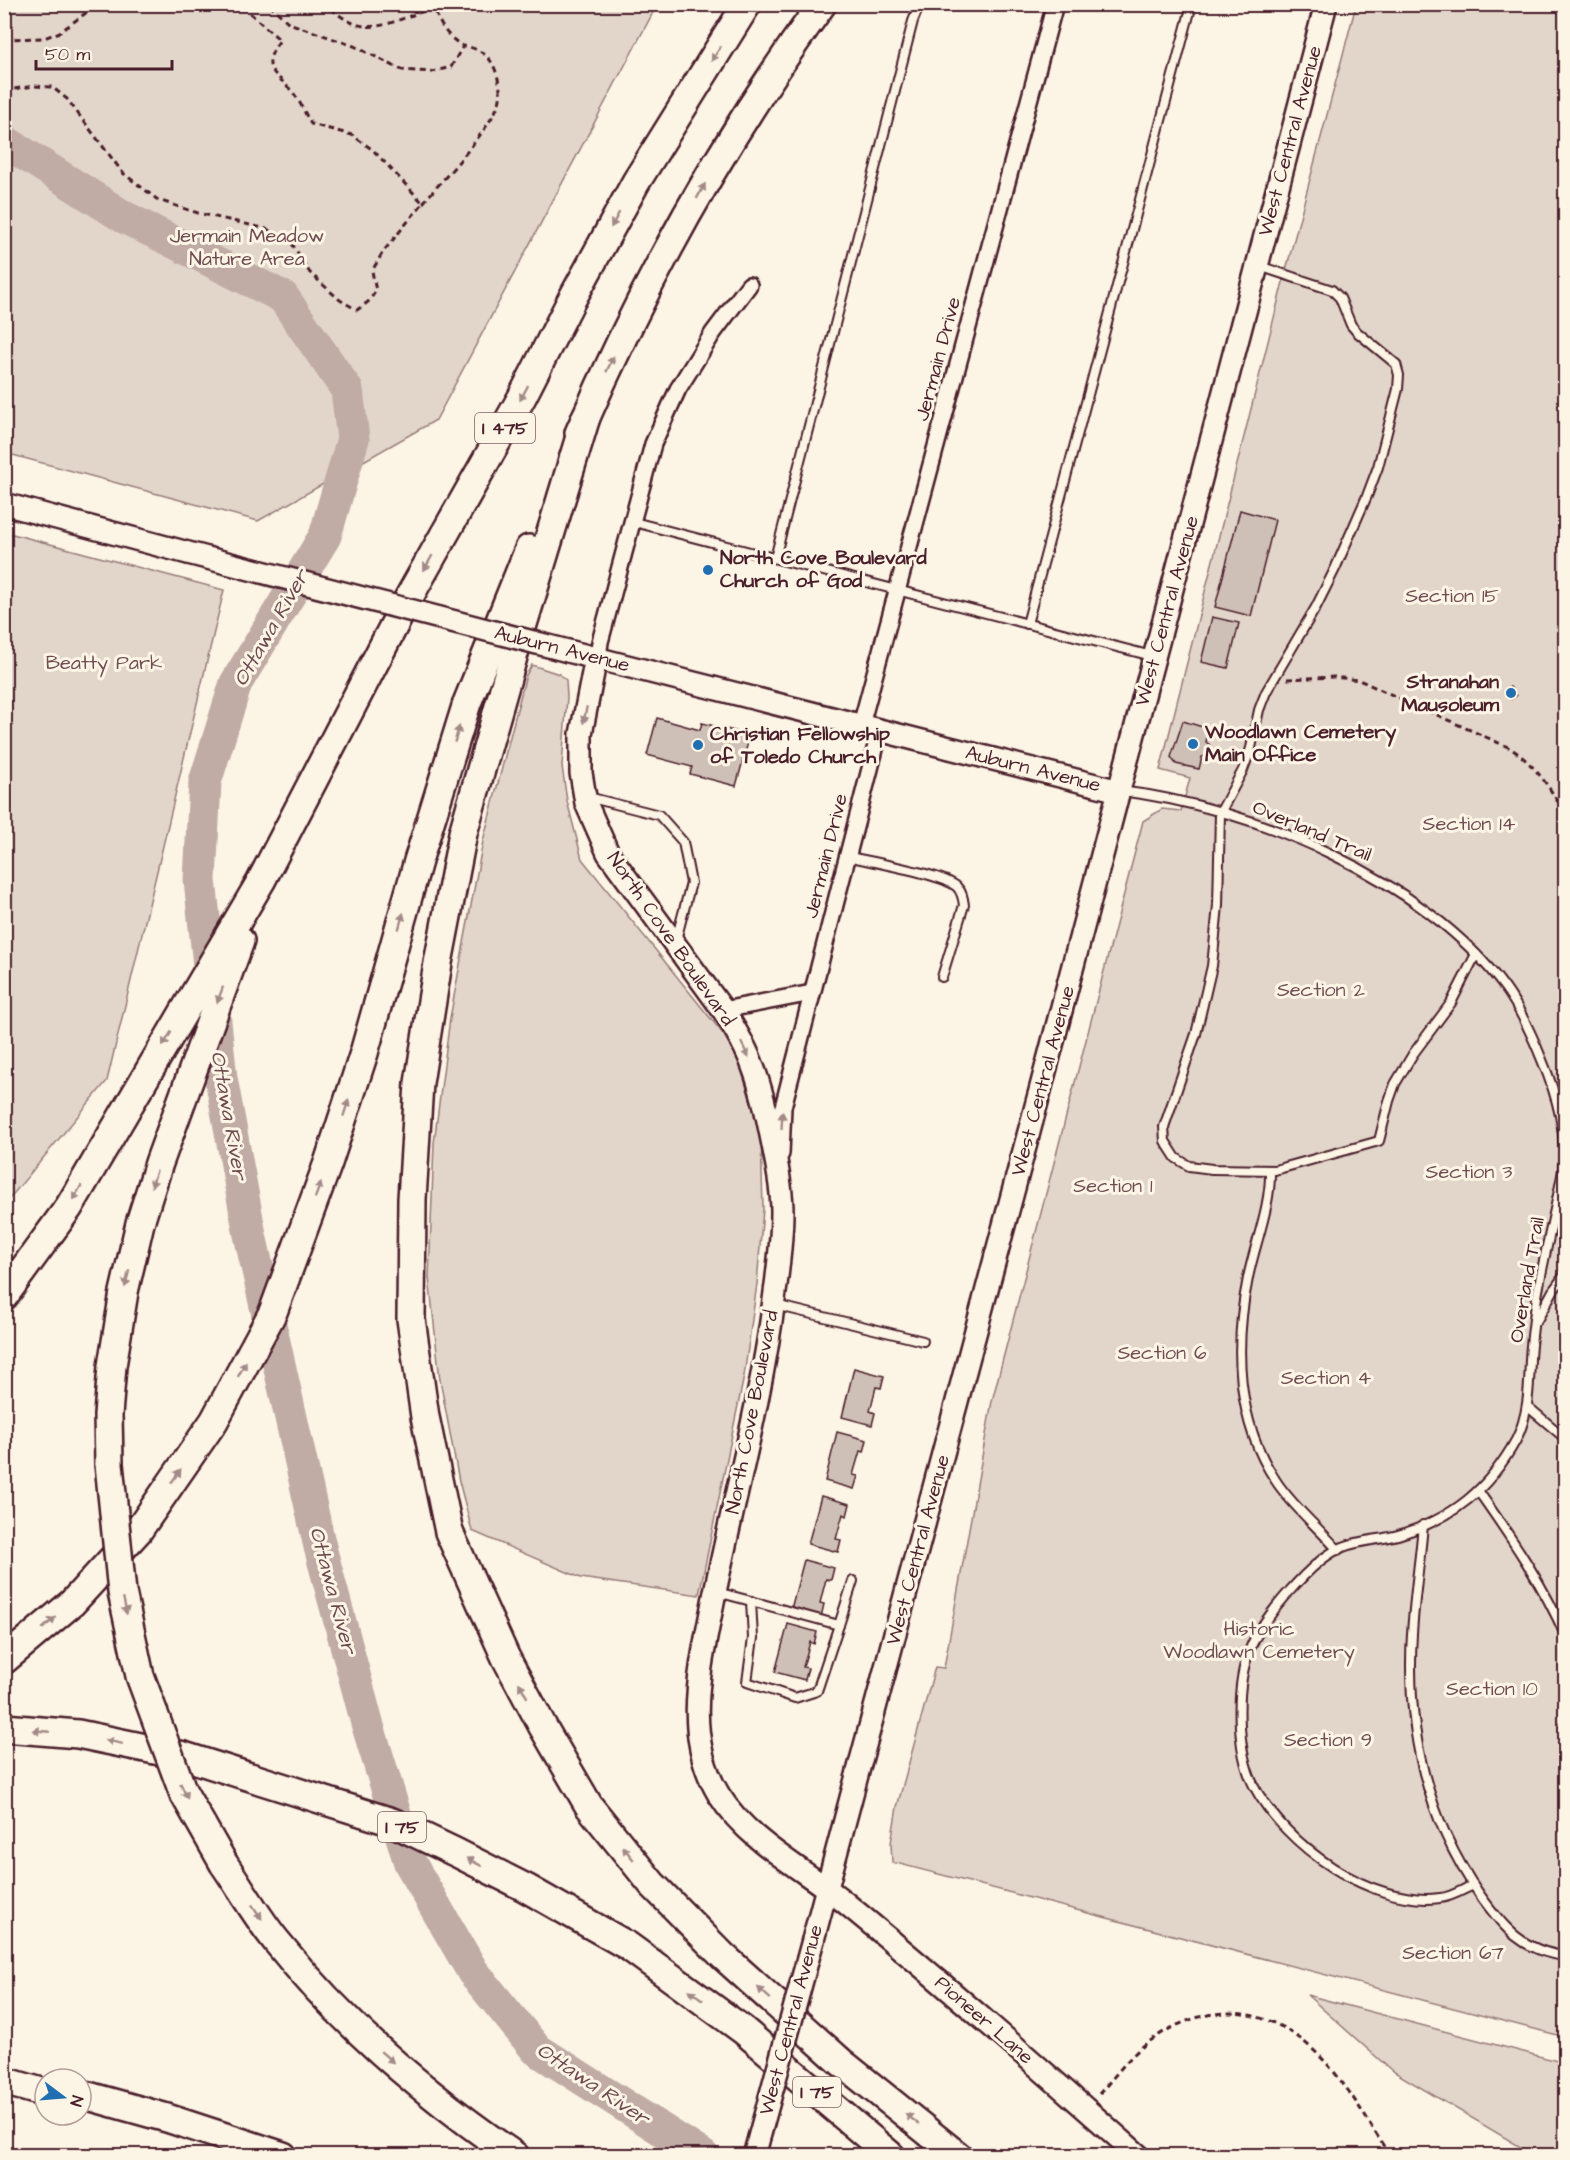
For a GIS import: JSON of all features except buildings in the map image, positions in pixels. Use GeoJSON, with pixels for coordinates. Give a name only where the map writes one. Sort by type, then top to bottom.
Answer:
{"type":"FeatureCollection","features":[{"type":"Feature","properties":{"kind":"highway","name":"I 475"},"geometry":{"type":"LineString","coordinates":[[268,869],[404,606],[522,397],[636,182],[747,4]]}},
{"type":"Feature","properties":{"kind":"highway"},"geometry":{"type":"LineString","coordinates":[[4,1660],[72,1603],[138,1531],[214,1421],[273,1312],[328,1163],[364,1053],[418,861],[466,703],[529,549],[633,316],[707,180],[791,47],[822,4]]}},
{"type":"Feature","properties":{"kind":"highway"},"geometry":{"type":"LineString","coordinates":[[586,417],[513,657],[463,833],[438,963],[420,1083],[412,1199],[411,1319],[425,1417],[449,1532],[506,1658],[555,1747],[596,1815],[652,1884],[723,1956],[841,2062],[958,2156]]}},
{"type":"Feature","properties":{"kind":"highway"},"geometry":{"type":"LineString","coordinates":[[4,1296],[69,1207],[268,869]]}},
{"type":"Feature","properties":{"kind":"highway"},"geometry":{"type":"LineString","coordinates":[[268,869],[159,1163],[140,1223],[124,1292],[112,1366],[108,1415],[109,1464],[122,1592],[140,1676],[183,1792],[224,1864],[277,1942],[337,2012],[388,2059],[515,2156]]}},
{"type":"Feature","properties":{"kind":"highway","name":"I 75"},"geometry":{"type":"LineString","coordinates":[[4,1728],[78,1734],[184,1756],[392,1822],[526,1888],[628,1946],[743,2030],[891,2156]]}},
{"type":"Feature","properties":{"kind":"highway"},"geometry":{"type":"LineString","coordinates":[[4,2075],[33,2081]]}},
{"type":"Feature","properties":{"kind":"highway"},"geometry":{"type":"LineString","coordinates":[[4,2080],[33,2089]]}},
{"type":"Feature","properties":{"kind":"highway"},"geometry":{"type":"LineString","coordinates":[[93,2097],[167,2118],[283,2156]]}},
{"type":"Feature","properties":{"kind":"highway"},"geometry":{"type":"LineString","coordinates":[[93,2108],[248,2156]]}},
{"type":"Feature","properties":{"kind":"street","name":"Jermain Drive"},"geometry":{"type":"LineString","coordinates":[[779,1178],[783,1107],[847,856],[897,590],[1055,4]]}},
{"type":"Feature","properties":{"kind":"street","name":"West Central Avenue"},"geometry":{"type":"LineString","coordinates":[[754,2156],[828,1888],[1326,4]]}},
{"type":"Feature","properties":{"kind":"street","name":"North Cove Boulevard"},"geometry":{"type":"LineString","coordinates":[[749,285],[713,333],[678,389],[653,444],[634,522],[600,642],[580,734],[586,803],[608,853],[723,1010],[752,1064],[765,1107],[779,1178],[782,1209],[780,1260],[764,1372],[715,1592],[697,1685],[697,1729],[704,1760],[722,1799],[751,1832],[828,1888]]}},
{"type":"Feature","properties":{"kind":"street","name":"Auburn Avenue"},"geometry":{"type":"LineString","coordinates":[[4,504],[1119,791]]}},
{"type":"Feature","properties":{"kind":"street"},"geometry":{"type":"LineString","coordinates":[[723,1010],[813,993]]}},
{"type":"Feature","properties":{"kind":"street","name":"Pioneer Lane"},"geometry":{"type":"LineString","coordinates":[[828,1888],[913,1958],[1138,2156]]}},
{"type":"Feature","properties":{"kind":"lane"},"geometry":{"type":"LineString","coordinates":[[775,558],[910,32],[920,4]]}},
{"type":"Feature","properties":{"kind":"lane"},"geometry":{"type":"LineString","coordinates":[[1027,624],[1192,4]]}},
{"type":"Feature","properties":{"kind":"lane"},"geometry":{"type":"LineString","coordinates":[[1257,266],[1332,290],[1344,306],[1351,325],[1372,346],[1396,364],[1399,375],[1398,389],[1367,496],[1325,588],[1273,680],[1259,710],[1251,748],[1243,770],[1220,813],[1218,905],[1212,966],[1196,1034],[1168,1115],[1164,1134],[1172,1153],[1190,1166],[1212,1169],[1270,1170],[1379,1141],[1395,1084],[1413,1054],[1451,1004],[1476,954]]}},
{"type":"Feature","properties":{"kind":"lane"},"geometry":{"type":"LineString","coordinates":[[634,522],[1155,657]]}},
{"type":"Feature","properties":{"kind":"lane","name":"Overland Trail"},"geometry":{"type":"LineString","coordinates":[[1119,791],[1148,794],[1220,813],[1263,826],[1329,852],[1380,879],[1430,914],[1476,954],[1521,1011],[1558,1102],[1565,1151],[1555,1218],[1537,1298],[1527,1406],[1514,1442],[1494,1474],[1479,1492],[1451,1511],[1400,1535],[1338,1550]]}},
{"type":"Feature","properties":{"kind":"lane"},"geometry":{"type":"LineString","coordinates":[[585,797],[659,816],[683,842],[691,883],[675,945]]}},
{"type":"Feature","properties":{"kind":"lane"},"geometry":{"type":"LineString","coordinates":[[847,856],[932,875],[957,887],[964,905],[942,977]]}},
{"type":"Feature","properties":{"kind":"lane"},"geometry":{"type":"LineString","coordinates":[[1270,1170],[1269,1191],[1248,1276],[1239,1334],[1244,1400],[1256,1440],[1276,1481],[1338,1550],[1312,1568],[1290,1591],[1257,1634],[1249,1650],[1244,1667],[1240,1701],[1241,1734],[1247,1770],[1254,1786],[1271,1812],[1296,1839],[1325,1862],[1357,1880],[1391,1894],[1425,1899],[1451,1896],[1473,1884]]}},
{"type":"Feature","properties":{"kind":"lane"},"geometry":{"type":"LineString","coordinates":[[1532,1338],[1539,1314],[1566,1273]]}},
{"type":"Feature","properties":{"kind":"lane"},"geometry":{"type":"LineString","coordinates":[[774,1305],[923,1341]]}},
{"type":"Feature","properties":{"kind":"lane"},"geometry":{"type":"LineString","coordinates":[[1527,1406],[1566,1439]]}},
{"type":"Feature","properties":{"kind":"lane"},"geometry":{"type":"LineString","coordinates":[[1479,1492],[1535,1574],[1566,1637]]}},
{"type":"Feature","properties":{"kind":"lane"},"geometry":{"type":"LineString","coordinates":[[1423,1525],[1412,1634],[1411,1694],[1417,1745],[1426,1787],[1452,1848],[1492,1912],[1519,1940],[1542,1952],[1566,1956]]}},
{"type":"Feature","properties":{"kind":"lane"},"geometry":{"type":"LineString","coordinates":[[751,1601],[753,1638],[747,1682],[795,1698],[817,1691],[853,1581]]}},
{"type":"Feature","properties":{"kind":"lane"},"geometry":{"type":"LineString","coordinates":[[715,1592],[839,1625]]}},
{"type":"Feature","properties":{"kind":"path"},"geometry":{"type":"LineString","coordinates":[[4,39],[44,38],[60,32],[99,4]]}},
{"type":"Feature","properties":{"kind":"path"},"geometry":{"type":"LineString","coordinates":[[240,4],[280,40],[270,53],[271,72],[296,96],[311,124],[351,135],[373,150],[423,203]]}},
{"type":"Feature","properties":{"kind":"path"},"geometry":{"type":"LineString","coordinates":[[269,4],[289,22],[354,46],[402,70],[432,72],[452,67],[462,46]]}},
{"type":"Feature","properties":{"kind":"path"},"geometry":{"type":"LineString","coordinates":[[4,87],[14,89],[34,86],[52,87],[68,99],[123,173],[158,201],[263,228],[288,237],[310,273],[340,300],[357,310],[368,302],[376,291],[372,271],[383,252],[490,122],[500,100],[500,84],[493,61],[475,48],[462,46],[452,40],[439,22],[434,6],[387,25],[368,28],[341,19],[326,4]]}},
{"type":"Feature","properties":{"kind":"path"},"geometry":{"type":"LineString","coordinates":[[1273,680],[1322,677],[1359,680],[1508,747],[1517,752],[1533,769],[1558,802],[1566,817]]}},
{"type":"Feature","properties":{"kind":"path"},"geometry":{"type":"LineString","coordinates":[[1086,2109],[1140,2049],[1160,2034],[1182,2022],[1204,2015],[1229,2013],[1253,2016],[1292,2032],[1328,2065],[1348,2091],[1390,2156]]}},
{"type":"Feature","properties":{"kind":"green space","name":"Jermain Meadow Nature Area"},"geometry":{"type":"Polygon","coordinates":[[[4,5],[657,5],[436,420],[258,521],[5,453],[4,5]]]}},
{"type":"Feature","properties":{"kind":"green space","name":"Historic Woodlawn Cemetery"},"geometry":{"type":"Polygon","coordinates":[[[1356,5],[1565,5],[1565,2037],[892,1862],[891,1843],[897,1807],[935,1667],[944,1668],[992,1401],[1143,821],[1162,809],[1181,811],[1190,778],[1160,770],[1286,270],[1356,5]]]}},
{"type":"Feature","properties":{"kind":"green space","name":"Beatty Park"},"geometry":{"type":"Polygon","coordinates":[[[5,532],[224,590],[107,1081],[5,1204],[5,532]]]}},
{"type":"Feature","properties":{"kind":"green space"},"geometry":{"type":"Polygon","coordinates":[[[532,665],[559,674],[566,680],[562,766],[567,801],[582,859],[724,1035],[740,1065],[761,1136],[763,1209],[757,1284],[744,1376],[699,1595],[581,1578],[472,1531],[459,1481],[440,1380],[429,1277],[434,1143],[450,1018],[483,841],[526,675],[532,665]]]}},
{"type":"Feature","properties":{"kind":"green space"},"geometry":{"type":"Polygon","coordinates":[[[1307,1995],[1565,2063],[1565,2155],[1534,2155],[1391,2070],[1307,1995]]]}},
{"type":"Feature","properties":{"kind":"waterway","name":"Ottawa River"},"geometry":{"type":"LineString","coordinates":[[4,141],[124,217],[283,297],[347,390],[353,439],[325,536],[236,683],[205,782],[200,880],[221,1078],[250,1235],[320,1547],[367,1723],[410,1863],[473,1972],[536,2049],[703,2156]]}},
{"type":"Feature","properties":{"kind":"place","name":"North Cove Boulevard Church of God"},"geometry":{"type":"Point","coordinates":[708,570]}},
{"type":"Feature","properties":{"kind":"place","name":"Stranahan Mausoleum"},"geometry":{"type":"Point","coordinates":[1511,693]}},
{"type":"Feature","properties":{"kind":"place","name":"Woodlawn Cemetery Main Office"},"geometry":{"type":"Point","coordinates":[1193,744]}},
{"type":"Feature","properties":{"kind":"place","name":"Christian Fellowship of Toledo Church"},"geometry":{"type":"Point","coordinates":[698,745]}},
{"type":"Feature","properties":{"kind":"park label","name":"Section 15"},"geometry":{"type":"Point","coordinates":[1452,596]}},
{"type":"Feature","properties":{"kind":"park label","name":"Section 14"},"geometry":{"type":"Point","coordinates":[1469,824]}},
{"type":"Feature","properties":{"kind":"park label","name":"Section 2"},"geometry":{"type":"Point","coordinates":[1321,990]}},
{"type":"Feature","properties":{"kind":"park label","name":"Section 3"},"geometry":{"type":"Point","coordinates":[1469,1172]}},
{"type":"Feature","properties":{"kind":"park label","name":"Section 1"},"geometry":{"type":"Point","coordinates":[1113,1186]}},
{"type":"Feature","properties":{"kind":"park label","name":"Section 6"},"geometry":{"type":"Point","coordinates":[1162,1353]}},
{"type":"Feature","properties":{"kind":"park label","name":"Section 4"},"geometry":{"type":"Point","coordinates":[1326,1378]}},
{"type":"Feature","properties":{"kind":"park label","name":"Section 10"},"geometry":{"type":"Point","coordinates":[1492,1689]}},
{"type":"Feature","properties":{"kind":"park label","name":"Section 9"},"geometry":{"type":"Point","coordinates":[1328,1740]}},
{"type":"Feature","properties":{"kind":"park label","name":"Section 67"},"geometry":{"type":"Point","coordinates":[1453,1953]}}]}
